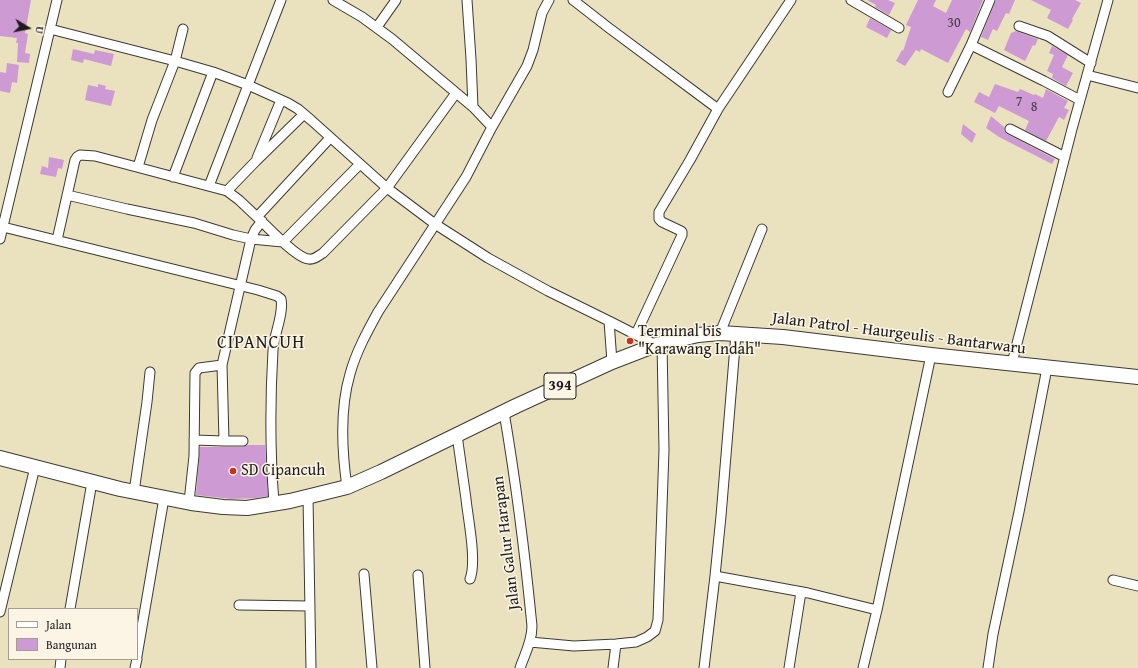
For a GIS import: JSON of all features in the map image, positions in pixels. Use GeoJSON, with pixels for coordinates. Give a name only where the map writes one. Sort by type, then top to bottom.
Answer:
{"type":"FeatureCollection","features":[{"type":"Feature","properties":{"kind":"main road","name":"Jalan Patrol - Haurgeulis - Bantarwaru"},"geometry":{"type":"LineString","coordinates":[[0,458],[92,482],[164,498],[223,507],[237,508],[262,506],[308,497],[346,487],[381,472],[504,412],[612,362],[659,344],[698,335],[720,333],[783,337],[931,355],[1138,377]]}},
{"type":"Feature","properties":{"kind":"street"},"geometry":{"type":"LineString","coordinates":[[0,239],[56,0]]}},
{"type":"Feature","properties":{"kind":"street"},"geometry":{"type":"LineString","coordinates":[[209,186],[281,0]]}},
{"type":"Feature","properties":{"kind":"street"},"geometry":{"type":"LineString","coordinates":[[335,0],[377,27],[473,107],[492,127]]}},
{"type":"Feature","properties":{"kind":"street"},"geometry":{"type":"LineString","coordinates":[[377,27],[396,0]]}},
{"type":"Feature","properties":{"kind":"street"},"geometry":{"type":"LineString","coordinates":[[467,0],[473,107]]}},
{"type":"Feature","properties":{"kind":"street"},"geometry":{"type":"LineString","coordinates":[[346,487],[343,436],[346,388],[350,372],[367,332],[378,312],[466,177],[492,127],[527,66],[533,50],[542,13],[549,0]]}},
{"type":"Feature","properties":{"kind":"street"},"geometry":{"type":"LineString","coordinates":[[573,0],[718,109]]}},
{"type":"Feature","properties":{"kind":"street"},"geometry":{"type":"LineString","coordinates":[[636,334],[682,234],[681,231],[658,219],[659,212],[718,109],[791,0]]}},
{"type":"Feature","properties":{"kind":"street"},"geometry":{"type":"LineString","coordinates":[[851,0],[864,3],[899,28]]}},
{"type":"Feature","properties":{"kind":"street"},"geometry":{"type":"LineString","coordinates":[[948,92],[971,45],[990,0]]}},
{"type":"Feature","properties":{"kind":"street"},"geometry":{"type":"LineString","coordinates":[[1012,363],[1080,100],[1108,0]]}},
{"type":"Feature","properties":{"kind":"street"},"geometry":{"type":"LineString","coordinates":[[1019,26],[1048,36],[1091,63]]}},
{"type":"Feature","properties":{"kind":"street"},"geometry":{"type":"LineString","coordinates":[[50,29],[213,72],[248,85],[281,100],[298,109],[387,188],[435,224],[494,261],[548,291],[659,344],[664,450],[657,626],[655,631],[636,642],[616,644],[574,646],[530,642]]}},
{"type":"Feature","properties":{"kind":"street"},"geometry":{"type":"LineString","coordinates":[[138,167],[152,120],[175,61],[183,29]]}},
{"type":"Feature","properties":{"kind":"street"},"geometry":{"type":"LineString","coordinates":[[971,45],[1080,100]]}},
{"type":"Feature","properties":{"kind":"street"},"geometry":{"type":"LineString","coordinates":[[173,177],[213,72]]}},
{"type":"Feature","properties":{"kind":"street"},"geometry":{"type":"LineString","coordinates":[[1087,75],[1138,88]]}},
{"type":"Feature","properties":{"kind":"street"},"geometry":{"type":"LineString","coordinates":[[57,240],[75,160],[80,155],[85,155],[95,156],[227,191],[239,200],[283,242],[302,257],[315,259],[323,253],[387,188],[456,93]]}},
{"type":"Feature","properties":{"kind":"street"},"geometry":{"type":"LineString","coordinates":[[256,160],[281,100]]}},
{"type":"Feature","properties":{"kind":"street"},"geometry":{"type":"LineString","coordinates":[[227,191],[256,160],[304,114]]}},
{"type":"Feature","properties":{"kind":"street"},"geometry":{"type":"LineString","coordinates":[[1010,129],[1065,157]]}},
{"type":"Feature","properties":{"kind":"street"},"geometry":{"type":"LineString","coordinates":[[224,441],[222,365],[251,239],[259,219],[330,138]]}},
{"type":"Feature","properties":{"kind":"street"},"geometry":{"type":"LineString","coordinates":[[283,242],[360,164]]}},
{"type":"Feature","properties":{"kind":"street"},"geometry":{"type":"LineString","coordinates":[[67,195],[194,223],[251,239],[283,242]]}},
{"type":"Feature","properties":{"kind":"street"},"geometry":{"type":"LineString","coordinates":[[3,227],[240,286],[277,296],[281,299],[282,304],[273,347],[271,401],[271,442],[274,503]]}},
{"type":"Feature","properties":{"kind":"street"},"geometry":{"type":"LineString","coordinates":[[720,333],[762,229]]}},
{"type":"Feature","properties":{"kind":"street"},"geometry":{"type":"LineString","coordinates":[[609,321],[612,362]]}},
{"type":"Feature","properties":{"kind":"street"},"geometry":{"type":"LineString","coordinates":[[704,668],[715,576],[736,334]]}},
{"type":"Feature","properties":{"kind":"street"},"geometry":{"type":"LineString","coordinates":[[863,668],[877,610],[931,355]]}},
{"type":"Feature","properties":{"kind":"street"},"geometry":{"type":"LineString","coordinates":[[189,502],[194,456],[195,373],[199,368],[222,365]]}},
{"type":"Feature","properties":{"kind":"street"},"geometry":{"type":"LineString","coordinates":[[988,668],[993,634],[1019,512],[1047,368]]}},
{"type":"Feature","properties":{"kind":"street"},"geometry":{"type":"LineString","coordinates":[[134,492],[150,372]]}},
{"type":"Feature","properties":{"kind":"street","name":"Jalan Galur Harapan"},"geometry":{"type":"LineString","coordinates":[[504,412],[516,483],[525,552],[532,626],[532,636],[520,668]]}},
{"type":"Feature","properties":{"kind":"street"},"geometry":{"type":"LineString","coordinates":[[457,435],[471,535],[473,564],[470,579]]}},
{"type":"Feature","properties":{"kind":"street"},"geometry":{"type":"LineString","coordinates":[[194,440],[243,441]]}},
{"type":"Feature","properties":{"kind":"street"},"geometry":{"type":"LineString","coordinates":[[0,612],[35,467]]}},
{"type":"Feature","properties":{"kind":"street"},"geometry":{"type":"LineString","coordinates":[[70,608],[92,482]]}},
{"type":"Feature","properties":{"kind":"street"},"geometry":{"type":"LineString","coordinates":[[308,497],[311,668]]}},
{"type":"Feature","properties":{"kind":"street"},"geometry":{"type":"LineString","coordinates":[[138,652],[164,498]]}},
{"type":"Feature","properties":{"kind":"street"},"geometry":{"type":"LineString","coordinates":[[364,574],[372,668]]}},
{"type":"Feature","properties":{"kind":"street"},"geometry":{"type":"LineString","coordinates":[[418,575],[425,668]]}},
{"type":"Feature","properties":{"kind":"street"},"geometry":{"type":"LineString","coordinates":[[715,576],[801,592],[877,610]]}},
{"type":"Feature","properties":{"kind":"street"},"geometry":{"type":"LineString","coordinates":[[1113,580],[1138,586]]}},
{"type":"Feature","properties":{"kind":"street"},"geometry":{"type":"LineString","coordinates":[[790,668],[801,592]]}},
{"type":"Feature","properties":{"kind":"street"},"geometry":{"type":"LineString","coordinates":[[239,605],[310,606]]}},
{"type":"Feature","properties":{"kind":"street"},"geometry":{"type":"LineString","coordinates":[[613,668],[616,644]]}},
{"type":"Feature","properties":{"kind":"building"},"geometry":{"type":"Polygon","coordinates":[[[0,0],[31,0],[25,33],[28,34],[25,53],[30,54],[29,63],[17,62],[17,38],[0,36],[0,0]]]}},
{"type":"Feature","properties":{"kind":"building"},"geometry":{"type":"Polygon","coordinates":[[[867,0],[888,0],[895,3],[889,15],[875,7],[876,5],[867,0]]]}},
{"type":"Feature","properties":{"kind":"building"},"geometry":{"type":"Polygon","coordinates":[[[918,0],[936,0],[933,6],[946,13],[952,0],[983,0],[970,32],[966,29],[948,63],[921,49],[920,52],[916,50],[905,66],[896,61],[902,50],[903,51],[911,27],[906,25],[918,0]]]}},
{"type":"Feature","properties":{"kind":"building"},"geometry":{"type":"Polygon","coordinates":[[[996,0],[1015,0],[1009,14],[1006,13],[997,31],[993,29],[988,40],[981,37],[996,0]]]}},
{"type":"Feature","properties":{"kind":"building"},"geometry":{"type":"Polygon","coordinates":[[[1031,0],[1075,0],[1081,3],[1068,29],[1047,18],[1051,10],[1031,0]]]}},
{"type":"Feature","properties":{"kind":"building"},"geometry":{"type":"Polygon","coordinates":[[[870,18],[891,30],[887,38],[866,27],[870,18]]]}},
{"type":"Feature","properties":{"kind":"building"},"geometry":{"type":"Polygon","coordinates":[[[1016,31],[1038,39],[1035,46],[1033,45],[1025,61],[1004,50],[1011,33],[1016,31]]]}},
{"type":"Feature","properties":{"kind":"building"},"geometry":{"type":"Polygon","coordinates":[[[1052,46],[1068,55],[1062,67],[1073,73],[1066,86],[1052,78],[1053,74],[1047,71],[1054,55],[1049,53],[1052,46]]]}},
{"type":"Feature","properties":{"kind":"building"},"geometry":{"type":"Polygon","coordinates":[[[73,49],[94,54],[95,50],[114,54],[111,66],[84,59],[83,63],[71,60],[73,49]]]}},
{"type":"Feature","properties":{"kind":"building"},"geometry":{"type":"Polygon","coordinates":[[[7,63],[19,65],[17,83],[12,82],[10,93],[0,91],[0,72],[6,73],[7,63]]]}},
{"type":"Feature","properties":{"kind":"building"},"geometry":{"type":"Polygon","coordinates":[[[98,84],[106,86],[105,89],[115,91],[111,106],[85,100],[88,85],[98,87],[98,84]]]}},
{"type":"Feature","properties":{"kind":"building"},"geometry":{"type":"Polygon","coordinates":[[[995,84],[1018,92],[1020,89],[1043,98],[1046,89],[1068,101],[1064,108],[1069,110],[1064,120],[1059,117],[1046,141],[1025,130],[1029,121],[999,106],[995,113],[974,102],[979,92],[989,97],[995,84]]]}},
{"type":"Feature","properties":{"kind":"building"},"geometry":{"type":"Polygon","coordinates":[[[991,116],[1004,127],[1007,134],[1055,159],[1052,164],[999,137],[986,128],[991,116]]]}},
{"type":"Feature","properties":{"kind":"building"},"geometry":{"type":"Polygon","coordinates":[[[963,124],[976,134],[972,143],[961,134],[963,124]]]}},
{"type":"Feature","properties":{"kind":"building"},"geometry":{"type":"Polygon","coordinates":[[[49,157],[64,160],[62,169],[58,168],[56,177],[40,174],[42,166],[48,168],[49,157]]]}},
{"type":"Feature","properties":{"kind":"building","name":"SD Cipancuh"},"geometry":{"type":"Polygon","coordinates":[[[247,445],[265,445],[268,496],[232,499],[196,495],[200,447],[243,447],[247,445]]]}},
{"type":"Feature","properties":{"kind":"place","name":"Terminal bis \"Karawang Indah\""},"geometry":{"type":"Point","coordinates":[630,341]}},
{"type":"Feature","properties":{"kind":"place","name":"SD Cipancuh"},"geometry":{"type":"Point","coordinates":[233,471]}},
{"type":"Feature","properties":{"kind":"district","name":"CIPANCUH"},"geometry":{"type":"Point","coordinates":[261,343]}}]}
